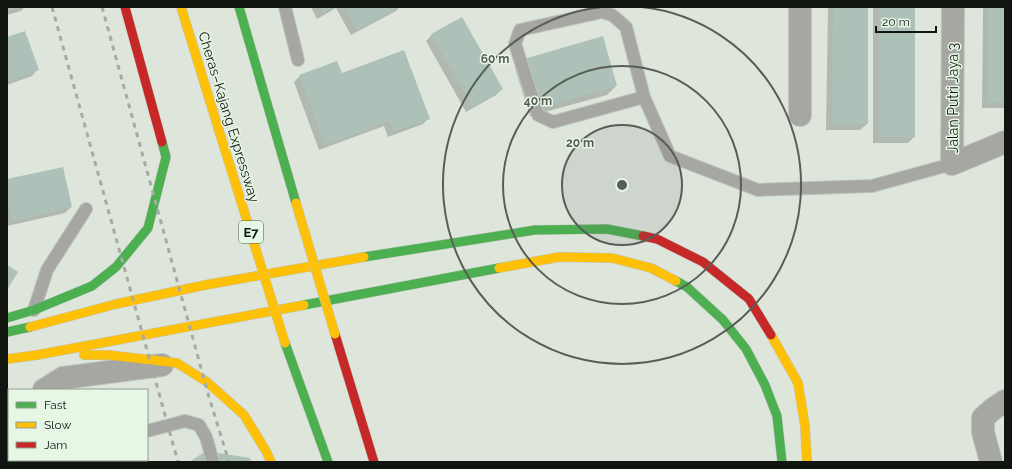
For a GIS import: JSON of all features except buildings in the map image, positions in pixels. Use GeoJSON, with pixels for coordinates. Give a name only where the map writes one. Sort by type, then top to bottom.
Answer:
{"type":"FeatureCollection","features":[{"type":"Feature","properties":{"kind":"main road"},"geometry":{"type":"LineString","coordinates":[[7,318],[34,310],[92,286],[116,267],[148,228],[166,157],[125,7]]}},
{"type":"Feature","properties":{"kind":"main road","name":"Cheras–Kajang Expressway"},"geometry":{"type":"LineString","coordinates":[[181,7],[286,343],[328,462]]}},
{"type":"Feature","properties":{"kind":"main road"},"geometry":{"type":"LineString","coordinates":[[239,7],[374,462]]}},
{"type":"Feature","properties":{"kind":"main road"},"geometry":{"type":"LineString","coordinates":[[7,332],[138,299],[205,285],[360,258],[535,230],[607,229],[657,239],[703,262],[749,299],[778,344],[798,383],[805,426],[807,462]]}},
{"type":"Feature","properties":{"kind":"main road"},"geometry":{"type":"LineString","coordinates":[[7,359],[37,355],[559,257],[612,258],[651,268],[687,287],[723,320],[746,349],[765,385],[777,416],[782,462]]}},
{"type":"Feature","properties":{"kind":"main road"},"geometry":{"type":"LineString","coordinates":[[37,355],[108,355],[177,363],[207,382],[244,415],[271,462]]}},
{"type":"Feature","properties":{"kind":"main road"},"geometry":{"type":"LineString","coordinates":[[359,413],[384,462]]}},
{"type":"Feature","properties":{"kind":"street"},"geometry":{"type":"LineString","coordinates":[[800,7],[800,115]]}},
{"type":"Feature","properties":{"kind":"street","name":"Jalan Putri Jaya 3"},"geometry":{"type":"LineString","coordinates":[[952,164],[953,7]]}},
{"type":"Feature","properties":{"kind":"street"},"geometry":{"type":"LineString","coordinates":[[952,164],[1005,142]]}},
{"type":"Feature","properties":{"kind":"street"},"geometry":{"type":"LineString","coordinates":[[46,389],[63,378],[177,363]]}},
{"type":"Feature","properties":{"kind":"street"},"geometry":{"type":"LineString","coordinates":[[991,462],[983,432],[982,418],[992,409],[1005,402]]}},
{"type":"Feature","properties":{"kind":"lane"},"geometry":{"type":"LineString","coordinates":[[285,7],[298,60]]}},
{"type":"Feature","properties":{"kind":"lane"},"geometry":{"type":"LineString","coordinates":[[644,97],[553,122],[538,115],[515,44],[520,30],[602,12],[612,14],[626,27],[644,97],[670,156],[758,190],[872,186],[952,164]]}},
{"type":"Feature","properties":{"kind":"lane"},"geometry":{"type":"LineString","coordinates":[[34,310],[46,270],[86,209]]}},
{"type":"Feature","properties":{"kind":"lane"},"geometry":{"type":"LineString","coordinates":[[148,431],[185,421],[199,425],[206,437],[213,462]]}},
{"type":"Feature","properties":{"kind":"railway"},"geometry":{"type":"LineString","coordinates":[[52,7],[178,462]]}},
{"type":"Feature","properties":{"kind":"railway"},"geometry":{"type":"LineString","coordinates":[[102,7],[209,397],[229,462]]}},
{"type":"Feature","properties":{"kind":"traffic: fast"},"geometry":{"type":"LineString","coordinates":[[239,7],[296,203]]}},
{"type":"Feature","properties":{"kind":"traffic: fast"},"geometry":{"type":"LineString","coordinates":[[7,318],[34,310],[92,286],[116,267],[148,228],[166,157],[162,142]]}},
{"type":"Feature","properties":{"kind":"traffic: fast"},"geometry":{"type":"LineString","coordinates":[[364,257],[535,230],[607,229],[643,236]]}},
{"type":"Feature","properties":{"kind":"traffic: fast"},"geometry":{"type":"LineString","coordinates":[[304,305],[499,268]]}},
{"type":"Feature","properties":{"kind":"traffic: fast"},"geometry":{"type":"LineString","coordinates":[[676,281],[687,287],[723,320],[746,349],[765,385],[777,416],[782,462]]}},
{"type":"Feature","properties":{"kind":"traffic: fast"},"geometry":{"type":"LineString","coordinates":[[7,332],[30,327]]}},
{"type":"Feature","properties":{"kind":"traffic: fast"},"geometry":{"type":"LineString","coordinates":[[285,343],[328,462]]}},
{"type":"Feature","properties":{"kind":"traffic: slow"},"geometry":{"type":"LineString","coordinates":[[181,7],[216,121]]}},
{"type":"Feature","properties":{"kind":"traffic: slow"},"geometry":{"type":"LineString","coordinates":[[216,121],[285,343]]}},
{"type":"Feature","properties":{"kind":"traffic: slow"},"geometry":{"type":"LineString","coordinates":[[296,203],[335,334]]}},
{"type":"Feature","properties":{"kind":"traffic: slow"},"geometry":{"type":"LineString","coordinates":[[30,327],[116,304],[205,285],[364,257]]}},
{"type":"Feature","properties":{"kind":"traffic: slow"},"geometry":{"type":"LineString","coordinates":[[499,268],[559,257],[612,258],[651,268],[676,281]]}},
{"type":"Feature","properties":{"kind":"traffic: slow"},"geometry":{"type":"LineString","coordinates":[[37,355],[304,305]]}},
{"type":"Feature","properties":{"kind":"traffic: slow"},"geometry":{"type":"LineString","coordinates":[[771,335],[798,383],[805,426],[807,462]]}},
{"type":"Feature","properties":{"kind":"traffic: slow"},"geometry":{"type":"LineString","coordinates":[[7,359],[37,355]]}},
{"type":"Feature","properties":{"kind":"traffic: slow"},"geometry":{"type":"LineString","coordinates":[[84,355],[108,355],[177,363],[207,382],[244,415],[271,462]]}},
{"type":"Feature","properties":{"kind":"traffic: jam"},"geometry":{"type":"LineString","coordinates":[[125,7],[162,142]]}},
{"type":"Feature","properties":{"kind":"traffic: jam"},"geometry":{"type":"LineString","coordinates":[[643,236],[657,239],[703,262],[749,299],[771,335]]}},
{"type":"Feature","properties":{"kind":"traffic: jam"},"geometry":{"type":"LineString","coordinates":[[335,334],[374,462]]}}]}
